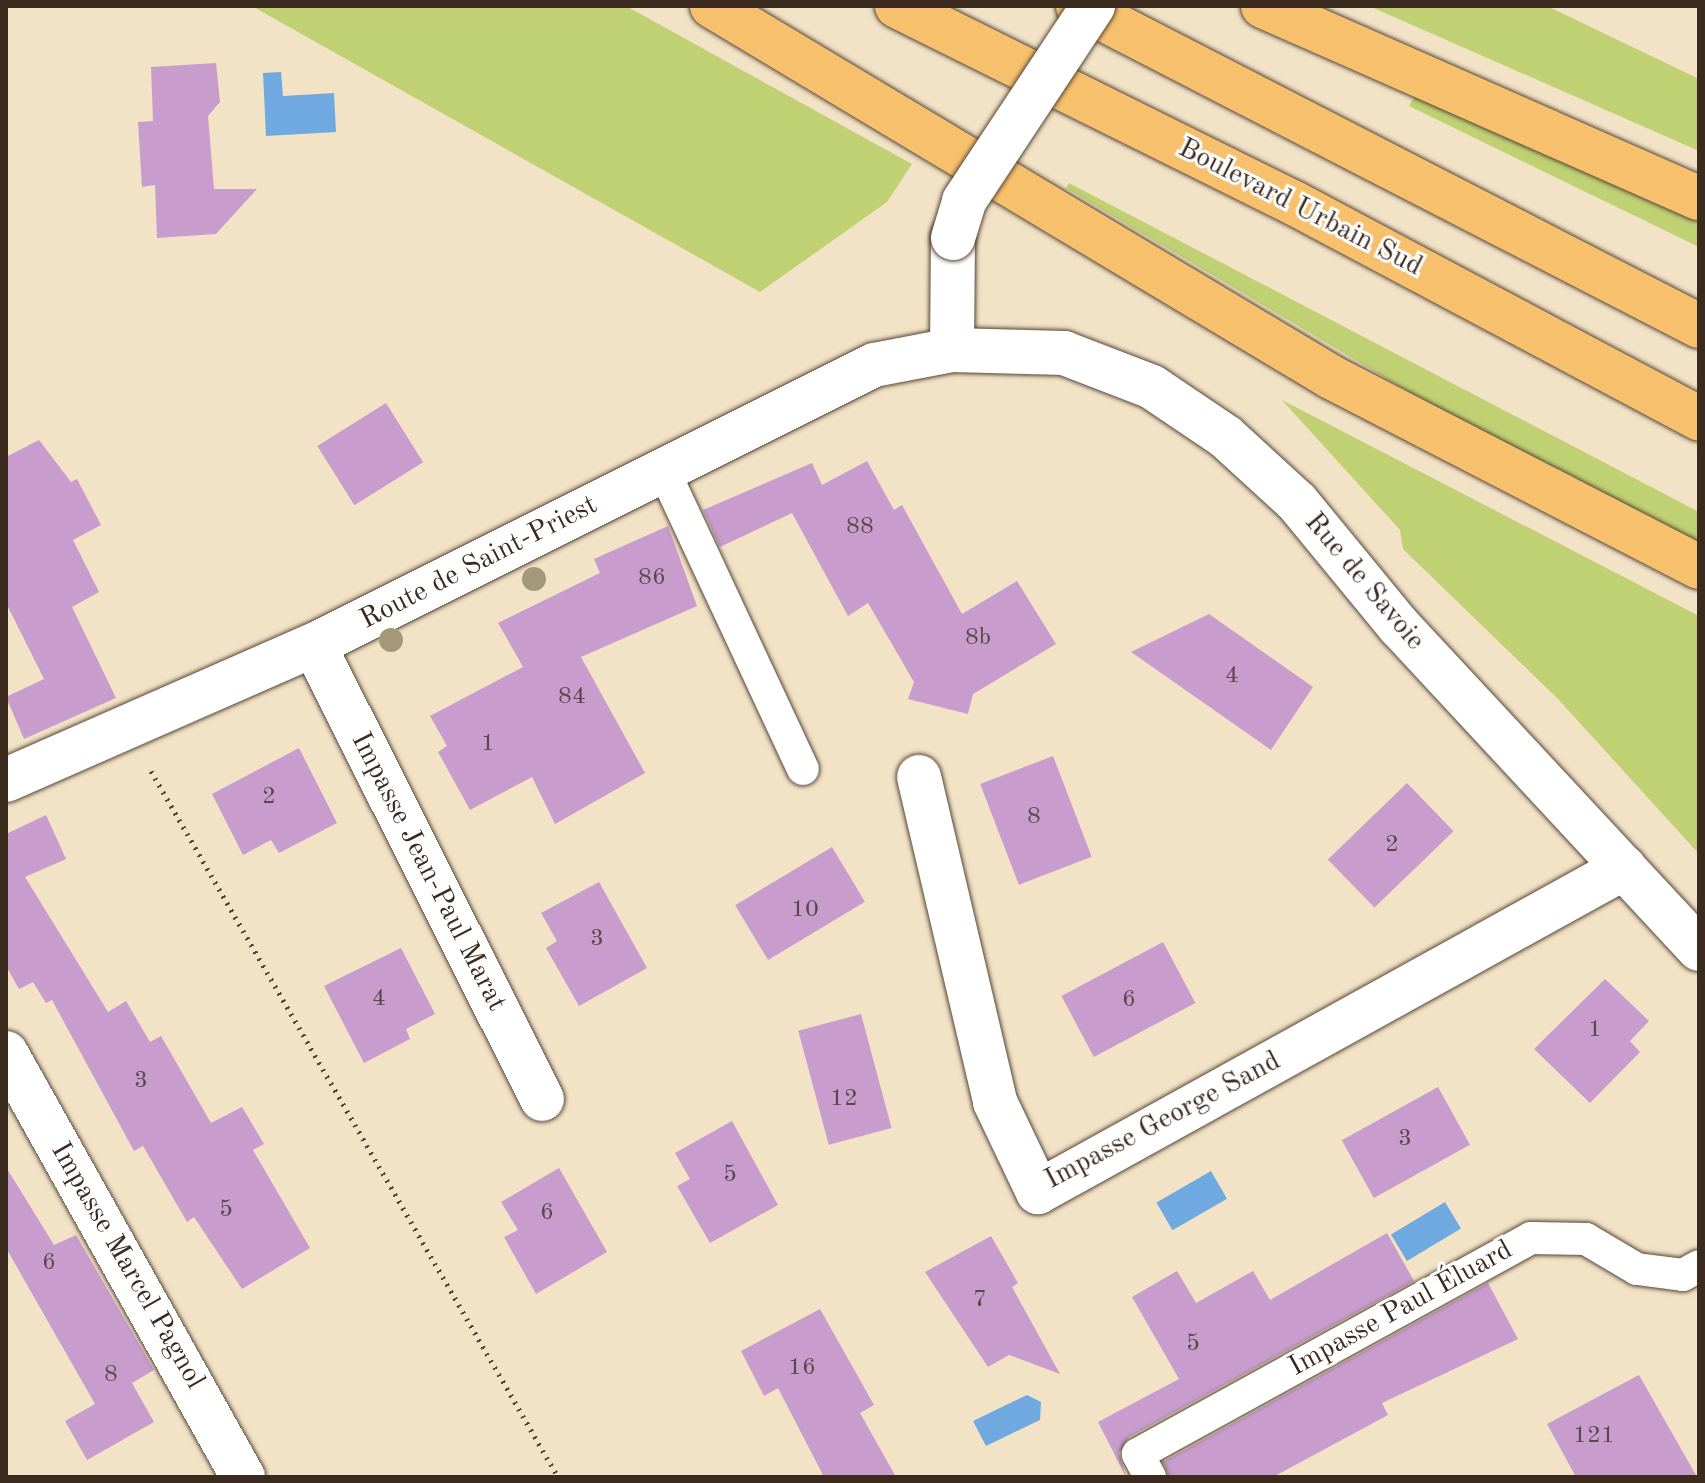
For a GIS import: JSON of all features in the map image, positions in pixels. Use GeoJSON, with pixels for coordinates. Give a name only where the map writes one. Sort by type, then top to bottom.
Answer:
{"type":"FeatureCollection","features":[{"type":"Feature","properties":{"kind":"highway"},"geometry":{"type":"LineString","coordinates":[[712,6],[1331,377],[1699,567]]}},
{"type":"Feature","properties":{"kind":"highway","name":"Boulevard Urbain Sud"},"geometry":{"type":"LineString","coordinates":[[897,6],[1294,203],[1699,418]]}},
{"type":"Feature","properties":{"kind":"highway"},"geometry":{"type":"LineString","coordinates":[[1078,6],[1699,326]]}},
{"type":"Feature","properties":{"kind":"highway"},"geometry":{"type":"LineString","coordinates":[[1263,6],[1699,198]]}},
{"type":"Feature","properties":{"kind":"street"},"geometry":{"type":"LineString","coordinates":[[952,350],[953,238],[964,201],[1093,6]]}},
{"type":"Feature","properties":{"kind":"street","name":"Route de Saint-Priest"},"geometry":{"type":"LineString","coordinates":[[6,780],[129,731],[314,645],[874,365],[952,350]]}},
{"type":"Feature","properties":{"kind":"street","name":"Rue de Savoie"},"geometry":{"type":"LineString","coordinates":[[952,350],[1064,353],[1152,387],[1226,437],[1297,502],[1399,626],[1699,949]]}},
{"type":"Feature","properties":{"kind":"street","name":"Impasse Jean-Paul Marat"},"geometry":{"type":"LineString","coordinates":[[314,645],[542,1099]]}},
{"type":"Feature","properties":{"kind":"street","name":"Impasse George Sand"},"geometry":{"type":"LineString","coordinates":[[919,777],[995,1102],[1038,1192],[1624,868]]}},
{"type":"Feature","properties":{"kind":"street","name":"Impasse Marcel Pagnol"},"geometry":{"type":"LineString","coordinates":[[6,1053],[243,1477]]}},
{"type":"Feature","properties":{"kind":"lane"},"geometry":{"type":"LineString","coordinates":[[663,469],[803,769]]}},
{"type":"Feature","properties":{"kind":"lane","name":"Impasse Paul Éluard"},"geometry":{"type":"LineString","coordinates":[[1150,1477],[1138,1454],[1531,1238],[1586,1239],[1637,1269],[1683,1275],[1699,1266]]}},
{"type":"Feature","properties":{"kind":"path"},"geometry":{"type":"LineString","coordinates":[[129,731],[558,1477]]}},
{"type":"Feature","properties":{"kind":"green space"},"geometry":{"type":"Polygon","coordinates":[[[252,6],[626,6],[912,164],[887,202],[760,292],[252,6]]]}},
{"type":"Feature","properties":{"kind":"green space"},"geometry":{"type":"Polygon","coordinates":[[[1369,6],[1547,6],[1699,79],[1699,151],[1369,6]]]}},
{"type":"Feature","properties":{"kind":"green space"},"geometry":{"type":"Polygon","coordinates":[[[1417,92],[1699,218],[1699,247],[1409,106],[1417,92]]]}},
{"type":"Feature","properties":{"kind":"green space"},"geometry":{"type":"Polygon","coordinates":[[[1069,183],[1699,512],[1699,543],[1455,419],[1066,188],[1069,183]]]}},
{"type":"Feature","properties":{"kind":"green space"},"geometry":{"type":"Polygon","coordinates":[[[1282,400],[1699,616],[1699,854],[1558,699],[1403,549],[1400,530],[1282,400]]]}},
{"type":"Feature","properties":{"kind":"water"},"geometry":{"type":"Polygon","coordinates":[[[281,72],[283,96],[334,93],[336,132],[266,136],[263,73],[281,72]]]}},
{"type":"Feature","properties":{"kind":"water"},"geometry":{"type":"Polygon","coordinates":[[[1211,1171],[1227,1199],[1172,1230],[1156,1202],[1211,1171]]]}},
{"type":"Feature","properties":{"kind":"water"},"geometry":{"type":"Polygon","coordinates":[[[1445,1202],[1461,1229],[1407,1261],[1391,1234],[1445,1202]]]}},
{"type":"Feature","properties":{"kind":"water"},"geometry":{"type":"Polygon","coordinates":[[[1027,1395],[1041,1402],[1040,1420],[986,1446],[973,1421],[1027,1395]]]}},
{"type":"Feature","properties":{"kind":"building"},"geometry":{"type":"Polygon","coordinates":[[[216,63],[220,102],[208,116],[214,189],[257,189],[216,234],[157,238],[155,185],[142,187],[138,122],[153,121],[151,67],[216,63]]]}},
{"type":"Feature","properties":{"kind":"building"},"geometry":{"type":"Polygon","coordinates":[[[386,403],[423,462],[354,505],[317,446],[386,403]]]}},
{"type":"Feature","properties":{"kind":"building"},"geometry":{"type":"Polygon","coordinates":[[[39,440],[71,482],[77,479],[101,525],[73,540],[99,592],[72,607],[116,698],[24,739],[6,697],[44,679],[6,603],[6,457],[39,440]]]}},
{"type":"Feature","properties":{"kind":"building"},"geometry":{"type":"Polygon","coordinates":[[[867,461],[894,510],[902,505],[962,614],[1017,581],[1056,644],[973,694],[968,714],[908,699],[914,682],[868,603],[848,616],[792,513],[720,547],[703,510],[812,463],[822,485],[867,461]]]}},
{"type":"Feature","properties":{"kind":"building"},"geometry":{"type":"Polygon","coordinates":[[[668,526],[697,606],[581,657],[645,773],[555,824],[532,777],[470,810],[438,752],[447,746],[430,716],[523,667],[498,623],[600,573],[594,559],[668,526]]]}},
{"type":"Feature","properties":{"kind":"building"},"geometry":{"type":"Polygon","coordinates":[[[1209,614],[1313,687],[1271,750],[1131,652],[1209,614]]]}},
{"type":"Feature","properties":{"kind":"building"},"geometry":{"type":"Polygon","coordinates":[[[299,748],[337,823],[279,853],[271,840],[243,855],[212,794],[299,748]]]}},
{"type":"Feature","properties":{"kind":"building"},"geometry":{"type":"Polygon","coordinates":[[[1053,756],[1092,857],[1019,885],[980,784],[1053,756]]]}},
{"type":"Feature","properties":{"kind":"building"},"geometry":{"type":"Polygon","coordinates":[[[1407,783],[1454,831],[1374,908],[1328,859],[1407,783]]]}},
{"type":"Feature","properties":{"kind":"building"},"geometry":{"type":"Polygon","coordinates":[[[46,815],[66,859],[25,877],[108,1012],[126,1001],[150,1042],[161,1036],[211,1123],[242,1107],[264,1144],[253,1150],[310,1248],[242,1289],[194,1217],[187,1222],[143,1146],[134,1151],[52,1000],[46,1003],[33,982],[19,989],[6,966],[6,834],[46,815]]]}},
{"type":"Feature","properties":{"kind":"building"},"geometry":{"type":"Polygon","coordinates":[[[832,847],[865,902],[768,960],[735,905],[832,847]]]}},
{"type":"Feature","properties":{"kind":"building"},"geometry":{"type":"Polygon","coordinates":[[[599,882],[647,968],[579,1006],[546,948],[557,941],[541,913],[599,882]]]}},
{"type":"Feature","properties":{"kind":"building"},"geometry":{"type":"Polygon","coordinates":[[[1163,942],[1195,1003],[1094,1057],[1061,996],[1163,942]]]}},
{"type":"Feature","properties":{"kind":"building"},"geometry":{"type":"Polygon","coordinates":[[[401,948],[435,1014],[406,1029],[410,1039],[364,1063],[324,986],[401,948]]]}},
{"type":"Feature","properties":{"kind":"building"},"geometry":{"type":"Polygon","coordinates":[[[1605,979],[1649,1021],[1630,1041],[1640,1052],[1590,1103],[1534,1049],[1605,979]]]}},
{"type":"Feature","properties":{"kind":"building"},"geometry":{"type":"Polygon","coordinates":[[[861,1014],[892,1128],[829,1145],[798,1031],[861,1014]]]}},
{"type":"Feature","properties":{"kind":"building"},"geometry":{"type":"Polygon","coordinates":[[[1438,1087],[1470,1145],[1374,1198],[1342,1140],[1438,1087]]]}},
{"type":"Feature","properties":{"kind":"building"},"geometry":{"type":"Polygon","coordinates":[[[732,1121],[778,1205],[710,1243],[677,1186],[690,1179],[675,1153],[732,1121]]]}},
{"type":"Feature","properties":{"kind":"building"},"geometry":{"type":"Polygon","coordinates":[[[6,1167],[54,1245],[76,1235],[154,1370],[132,1383],[154,1422],[87,1460],[65,1421],[95,1404],[6,1248],[6,1167]]]}},
{"type":"Feature","properties":{"kind":"building"},"geometry":{"type":"Polygon","coordinates":[[[559,1168],[607,1252],[536,1294],[504,1237],[518,1230],[501,1202],[559,1168]]]}},
{"type":"Feature","properties":{"kind":"building"},"geometry":{"type":"Polygon","coordinates":[[[1387,1233],[1414,1281],[1129,1437],[1119,1453],[1126,1477],[1098,1422],[1179,1379],[1132,1297],[1177,1271],[1196,1303],[1253,1271],[1270,1300],[1387,1233]]]}},
{"type":"Feature","properties":{"kind":"building"},"geometry":{"type":"Polygon","coordinates":[[[991,1236],[1018,1283],[1012,1287],[1060,1374],[1009,1355],[988,1367],[925,1272],[991,1236]]]}},
{"type":"Feature","properties":{"kind":"building"},"geometry":{"type":"Polygon","coordinates":[[[1488,1283],[1518,1339],[1382,1403],[1388,1415],[1273,1477],[1169,1477],[1163,1462],[1488,1283]]]}},
{"type":"Feature","properties":{"kind":"building"},"geometry":{"type":"Polygon","coordinates":[[[820,1309],[874,1405],[860,1413],[896,1477],[824,1477],[778,1388],[764,1396],[741,1351],[820,1309]]]}},
{"type":"Feature","properties":{"kind":"building"},"geometry":{"type":"Polygon","coordinates":[[[1639,1375],[1697,1477],[1576,1477],[1547,1424],[1639,1375]]]}}]}
